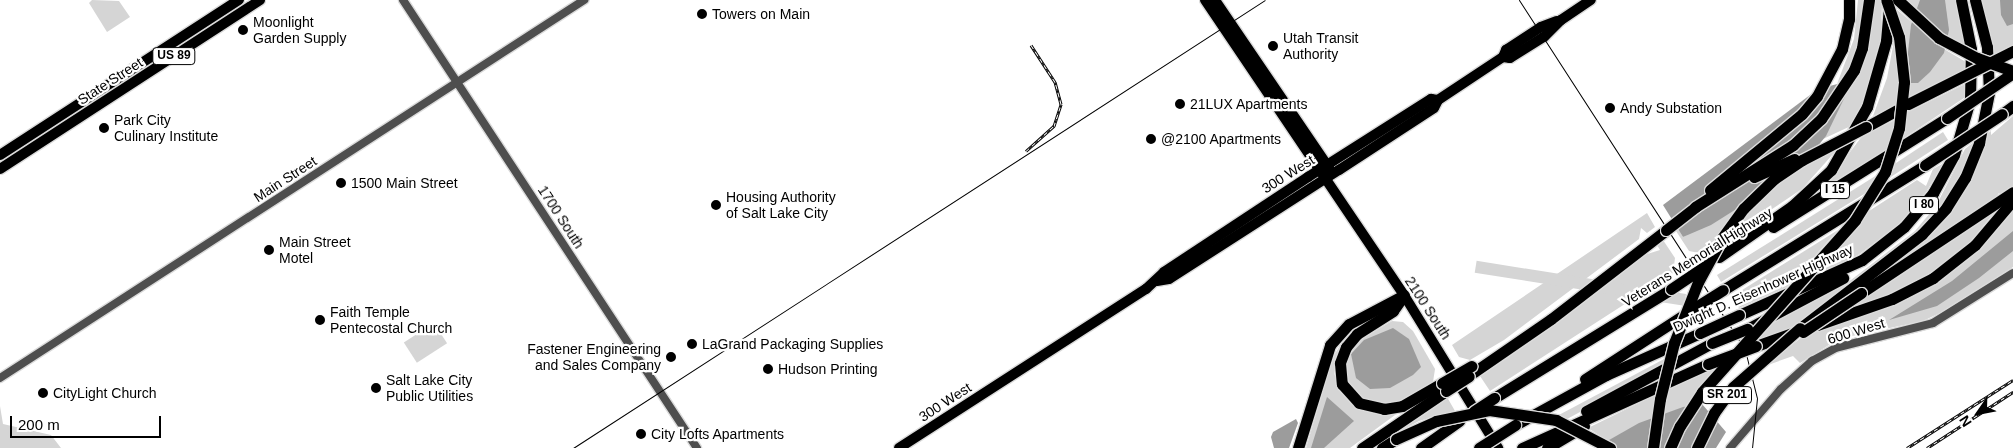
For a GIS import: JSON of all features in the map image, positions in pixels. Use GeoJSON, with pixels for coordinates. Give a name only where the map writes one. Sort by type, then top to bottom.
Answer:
{"type":"FeatureCollection","features":[{"type":"Feature","properties":{"kind":"highway"},"geometry":{"type":"LineString","coordinates":[[1666,230],[1682,211],[1802,114],[1817,96],[1842,50],[1849,20],[1849,0]]}},
{"type":"Feature","properties":{"kind":"highway"},"geometry":{"type":"LineString","coordinates":[[1362,448],[1444,387],[1520,341],[1695,207],[1793,145],[1822,118],[1854,70],[1862,48],[1869,0]]}},
{"type":"Feature","properties":{"kind":"highway"},"geometry":{"type":"LineString","coordinates":[[1719,257],[1792,206],[1831,170],[1867,107],[1886,41],[1887,0]]}},
{"type":"Feature","properties":{"kind":"highway"},"geometry":{"type":"LineString","coordinates":[[1670,448],[1680,426],[1702,392],[1855,220],[1885,172],[1900,128],[1904,82],[1898,37],[1887,0]]}},
{"type":"Feature","properties":{"kind":"highway"},"geometry":{"type":"LineString","coordinates":[[1898,0],[1946,42],[1977,58],[2013,72]]}},
{"type":"Feature","properties":{"kind":"highway","name":"Dwight D. Eisenhower Highway"},"geometry":{"type":"LineString","coordinates":[[1514,425],[1606,375],[1854,264],[1888,242],[1914,218],[1947,170],[1968,110],[1971,49],[1961,0]]}},
{"type":"Feature","properties":{"kind":"highway"},"geometry":{"type":"LineString","coordinates":[[1858,290],[1934,222],[1956,193],[1972,161],[1985,120],[1989,84],[1986,38],[1975,0]]}},
{"type":"Feature","properties":{"kind":"highway"},"geometry":{"type":"LineString","coordinates":[[1653,448],[1660,399],[1674,343],[1698,282],[1722,238],[1744,208],[1774,180],[1802,160],[2013,51]]}},
{"type":"Feature","properties":{"kind":"highway","name":"Veterans Memorial Highway"},"geometry":{"type":"LineString","coordinates":[[1421,448],[1494,398],[1671,290],[1719,257],[1798,213],[1947,118],[2013,72]]}},
{"type":"Feature","properties":{"kind":"highway","name":"I 15"},"geometry":{"type":"LineString","coordinates":[[1480,448],[1688,312],[1924,165],[2013,106]]}},
{"type":"Feature","properties":{"kind":"highway"},"geometry":{"type":"LineString","coordinates":[[1666,230],[1755,177],[1866,127]]}},
{"type":"Feature","properties":{"kind":"highway"},"geometry":{"type":"LineString","coordinates":[[1858,290],[2013,192]]}},
{"type":"Feature","properties":{"kind":"highway"},"geometry":{"type":"LineString","coordinates":[[1535,441],[1708,364],[1884,302],[1924,284],[1975,245],[2013,200]]}},
{"type":"Feature","properties":{"kind":"highway"},"geometry":{"type":"LineString","coordinates":[[1522,448],[1616,393],[1712,343],[1747,329],[1859,270],[1902,236],[1914,218]]}},
{"type":"Feature","properties":{"kind":"highway","name":"SR 201"},"geometry":{"type":"LineString","coordinates":[[1697,448],[1727,395],[1771,352],[1858,290]]}},
{"type":"Feature","properties":{"kind":"highway"},"geometry":{"type":"LineString","coordinates":[[1404,294],[1394,311],[1356,334],[1347,345],[1340,363],[1342,384],[1359,403],[1384,410],[1405,405],[1444,387]]}},
{"type":"Feature","properties":{"kind":"highway"},"geometry":{"type":"LineString","coordinates":[[1298,448],[1330,345],[1349,324],[1404,294]]}},
{"type":"Feature","properties":{"kind":"highway"},"geometry":{"type":"LineString","coordinates":[[1547,448],[1652,388]]}},
{"type":"Feature","properties":{"kind":"highway"},"geometry":{"type":"LineString","coordinates":[[1388,445],[1436,421],[1490,410],[1556,420],[1610,448]]}},
{"type":"Feature","properties":{"kind":"main road","name":"State Street"},"geometry":{"type":"LineString","coordinates":[[0,155],[239,0]]}},
{"type":"Feature","properties":{"kind":"main road","name":"State Street"},"geometry":{"type":"LineString","coordinates":[[0,169],[260,0]]}},
{"type":"Feature","properties":{"kind":"main road","name":"2100 South"},"geometry":{"type":"LineString","coordinates":[[1205,0],[1327,175]]}},
{"type":"Feature","properties":{"kind":"main road","name":"2100 South"},"geometry":{"type":"LineString","coordinates":[[1215,0],[1404,294],[1498,448]]}},
{"type":"Feature","properties":{"kind":"main road","name":"300 West"},"geometry":{"type":"LineString","coordinates":[[899,448],[1157,281],[1164,272],[1327,175],[1431,99],[1438,100],[1503,57],[1510,58],[1544,37],[1561,20],[1591,0]]}},
{"type":"Feature","properties":{"kind":"street","name":"1700 South"},"geometry":{"type":"LineString","coordinates":[[403,0],[697,448]]}},
{"type":"Feature","properties":{"kind":"street","name":"Main Street"},"geometry":{"type":"LineString","coordinates":[[0,378],[584,0]]}},
{"type":"Feature","properties":{"kind":"street","name":"600 West"},"geometry":{"type":"LineString","coordinates":[[1730,448],[1781,388],[1812,361],[1836,348],[1933,323],[2013,273]]}},
{"type":"Feature","properties":{"kind":"shaded area"},"geometry":{"type":"Polygon","coordinates":[[[92,0],[119,1],[130,17],[107,32],[89,3],[92,0]]]}},
{"type":"Feature","properties":{"kind":"shaded area"},"geometry":{"type":"Polygon","coordinates":[[[1858,0],[1867,0],[1866,12],[1851,66],[1837,84],[1854,39],[1858,0]]]}},
{"type":"Feature","properties":{"kind":"shaded area"},"geometry":{"type":"Polygon","coordinates":[[[1874,0],[1881,0],[1882,3],[1881,39],[1871,84],[1853,125],[1823,139],[1853,80],[1874,0]]]}},
{"type":"Feature","properties":{"kind":"shaded area"},"geometry":{"type":"Polygon","coordinates":[[[1903,0],[1955,0],[1965,50],[1958,46],[1903,0]]]}},
{"type":"Feature","properties":{"kind":"shaded area"},"geometry":{"type":"Polygon","coordinates":[[[1920,0],[1945,0],[1949,30],[1944,53],[1930,72],[1918,83],[1909,83],[1906,70],[1911,25],[1920,0]]]}},
{"type":"Feature","properties":{"kind":"shaded area"},"geometry":{"type":"Polygon","coordinates":[[[1981,0],[2013,0],[2013,48],[1994,58],[1981,0]]]}},
{"type":"Feature","properties":{"kind":"shaded area"},"geometry":{"type":"Polygon","coordinates":[[[2000,0],[2013,0],[2013,24],[2007,26],[2001,15],[2000,0]]]}},
{"type":"Feature","properties":{"kind":"shaded area"},"geometry":{"type":"Polygon","coordinates":[[[1895,8],[1944,49],[1966,62],[1966,73],[1908,100],[1903,38],[1895,8]]]}},
{"type":"Feature","properties":{"kind":"shaded area"},"geometry":{"type":"Polygon","coordinates":[[[1894,41],[1899,76],[1898,105],[1873,116],[1887,78],[1894,41]]]}},
{"type":"Feature","properties":{"kind":"shaded area"},"geometry":{"type":"Polygon","coordinates":[[[1853,80],[1826,136],[1798,170],[1711,225],[1683,237],[1663,205],[1818,89],[1853,80]]]}},
{"type":"Feature","properties":{"kind":"shaded area"},"geometry":{"type":"Polygon","coordinates":[[[1965,84],[1964,98],[1901,140],[1906,113],[1965,84]]]}},
{"type":"Feature","properties":{"kind":"shaded area"},"geometry":{"type":"Polygon","coordinates":[[[2013,116],[2013,189],[2002,197],[1999,193],[1992,203],[1889,268],[1920,243],[1948,214],[1970,179],[1988,133],[1991,131],[1991,135],[2013,116]]]}},
{"type":"Feature","properties":{"kind":"shaded area"},"geometry":{"type":"Polygon","coordinates":[[[1895,120],[1888,148],[1826,188],[1824,186],[1863,135],[1895,120]]]}},
{"type":"Feature","properties":{"kind":"shaded area"},"geometry":{"type":"Polygon","coordinates":[[[1943,132],[1948,140],[1886,180],[1893,165],[1943,132]]]}},
{"type":"Feature","properties":{"kind":"shaded area"},"geometry":{"type":"Polygon","coordinates":[[[1975,141],[1965,168],[1945,201],[1921,230],[1791,329],[1758,341],[1756,338],[1770,321],[1851,280],[1915,231],[1936,206],[1965,149],[1975,141]]]}},
{"type":"Feature","properties":{"kind":"shaded area"},"geometry":{"type":"Polygon","coordinates":[[[1841,145],[1802,189],[1724,241],[1759,198],[1803,164],[1841,145]]]}},
{"type":"Feature","properties":{"kind":"shaded area"},"geometry":{"type":"Polygon","coordinates":[[[1944,163],[1921,200],[1895,228],[1858,255],[1810,277],[1866,213],[1917,180],[1926,186],[1933,169],[1944,163]]]}},
{"type":"Feature","properties":{"kind":"shaded area"},"geometry":{"type":"Polygon","coordinates":[[[1877,175],[1869,191],[1721,282],[1717,275],[1877,175]]]}},
{"type":"Feature","properties":{"kind":"shaded area"},"geometry":{"type":"Polygon","coordinates":[[[1742,205],[1711,249],[1704,254],[1689,251],[1676,231],[1678,229],[1683,237],[1742,205]]]}},
{"type":"Feature","properties":{"kind":"shaded area"},"geometry":{"type":"Polygon","coordinates":[[[1997,209],[1971,241],[1934,271],[1884,298],[1855,307],[1855,301],[1997,209]]]}},
{"type":"Feature","properties":{"kind":"shaded area"},"geometry":{"type":"Polygon","coordinates":[[[2013,209],[2013,267],[1946,310],[1923,321],[1852,336],[1829,345],[1800,363],[1793,356],[1765,366],[1806,334],[1899,302],[1939,280],[1983,245],[2013,209]]]}},
{"type":"Feature","properties":{"kind":"shaded area"},"geometry":{"type":"Polygon","coordinates":[[[1647,213],[1655,227],[1647,233],[1641,228],[1639,239],[1504,340],[1470,360],[1459,357],[1452,345],[1647,213]]]}},
{"type":"Feature","properties":{"kind":"shaded area"},"geometry":{"type":"Polygon","coordinates":[[[1838,230],[1787,287],[1739,308],[1731,297],[1838,230]]]}},
{"type":"Feature","properties":{"kind":"shaded area"},"geometry":{"type":"Polygon","coordinates":[[[2013,231],[2013,251],[1979,278],[1937,306],[1889,320],[1952,281],[2013,231]]]}},
{"type":"Feature","properties":{"kind":"shaded area"},"geometry":{"type":"Polygon","coordinates":[[[1663,240],[1675,258],[1673,273],[1490,391],[1480,376],[1644,255],[1660,250],[1657,245],[1663,240]]]}},
{"type":"Feature","properties":{"kind":"shaded area"},"geometry":{"type":"Polygon","coordinates":[[[1477,261],[1686,294],[1684,306],[1475,273],[1477,261]]]}},
{"type":"Feature","properties":{"kind":"shaded area"},"geometry":{"type":"Polygon","coordinates":[[[1392,321],[1403,322],[1413,331],[1435,369],[1433,382],[1401,401],[1387,404],[1365,400],[1349,384],[1345,363],[1358,341],[1392,321]]]}},
{"type":"Feature","properties":{"kind":"shaded area"},"geometry":{"type":"Polygon","coordinates":[[[434,323],[447,343],[417,363],[404,343],[434,323]]]}},
{"type":"Feature","properties":{"kind":"shaded area"},"geometry":{"type":"Polygon","coordinates":[[[1393,328],[1409,339],[1421,367],[1413,375],[1390,388],[1370,389],[1356,378],[1351,354],[1364,340],[1393,328]]]}},
{"type":"Feature","properties":{"kind":"shaded area"},"geometry":{"type":"Polygon","coordinates":[[[1347,334],[1334,362],[1334,373],[1341,393],[1364,411],[1395,415],[1350,448],[1306,448],[1333,357],[1347,334]]]}},
{"type":"Feature","properties":{"kind":"shaded area"},"geometry":{"type":"Polygon","coordinates":[[[1666,358],[1663,367],[1567,419],[1557,416],[1666,358]]]}},
{"type":"Feature","properties":{"kind":"shaded area"},"geometry":{"type":"Polygon","coordinates":[[[1715,368],[1685,407],[1660,416],[1665,390],[1715,368]]]}},
{"type":"Feature","properties":{"kind":"shaded area"},"geometry":{"type":"Polygon","coordinates":[[[1657,394],[1653,418],[1608,441],[1588,428],[1657,394]]]}},
{"type":"Feature","properties":{"kind":"shaded area"},"geometry":{"type":"Polygon","coordinates":[[[1327,397],[1354,421],[1324,448],[1311,448],[1327,397]]]}},
{"type":"Feature","properties":{"kind":"shaded area"},"geometry":{"type":"Polygon","coordinates":[[[1447,397],[1455,411],[1419,421],[1386,439],[1447,397]]]}},
{"type":"Feature","properties":{"kind":"shaded area"},"geometry":{"type":"Polygon","coordinates":[[[1702,404],[1726,432],[1716,448],[1595,448],[1639,423],[1683,407],[1702,404]]]}},
{"type":"Feature","properties":{"kind":"shaded area"},"geometry":{"type":"Polygon","coordinates":[[[0,406],[3,424],[51,435],[61,448],[0,448],[0,406]]]}},
{"type":"Feature","properties":{"kind":"shaded area"},"geometry":{"type":"Polygon","coordinates":[[[1296,419],[1298,423],[1289,448],[1274,448],[1271,437],[1273,432],[1296,419]]]}},
{"type":"Feature","properties":{"kind":"tram line"},"geometry":{"type":"LineString","coordinates":[[573,448],[1265,0]]}},
{"type":"Feature","properties":{"kind":"tram line"},"geometry":{"type":"LineString","coordinates":[[1519,0],[1745,350],[1757,398],[1752,448]]}},
{"type":"Feature","properties":{"kind":"railway"},"geometry":{"type":"LineString","coordinates":[[1026,151],[1054,126],[1061,104],[1055,82],[1031,45]]}},
{"type":"Feature","properties":{"kind":"railway"},"geometry":{"type":"LineString","coordinates":[[1907,448],[2013,380]]}},
{"type":"Feature","properties":{"kind":"railway"},"geometry":{"type":"LineString","coordinates":[[1927,448],[2013,392]]}},
{"type":"Feature","properties":{"kind":"place","name":"Towers on Main"},"geometry":{"type":"Point","coordinates":[702,14]}},
{"type":"Feature","properties":{"kind":"place","name":"Moonlight Garden Supply"},"geometry":{"type":"Point","coordinates":[243,30]}},
{"type":"Feature","properties":{"kind":"place","name":"Utah Transit Authority"},"geometry":{"type":"Point","coordinates":[1273,46]}},
{"type":"Feature","properties":{"kind":"place","name":"21LUX Apartments"},"geometry":{"type":"Point","coordinates":[1180,104]}},
{"type":"Feature","properties":{"kind":"place","name":"Andy Substation"},"geometry":{"type":"Point","coordinates":[1610,108]}},
{"type":"Feature","properties":{"kind":"place","name":"Park City Culinary Institute"},"geometry":{"type":"Point","coordinates":[104,128]}},
{"type":"Feature","properties":{"kind":"place","name":"@2100 Apartments"},"geometry":{"type":"Point","coordinates":[1151,139]}},
{"type":"Feature","properties":{"kind":"place","name":"1500 Main Street"},"geometry":{"type":"Point","coordinates":[341,183]}},
{"type":"Feature","properties":{"kind":"place","name":"Housing Authority of Salt Lake City"},"geometry":{"type":"Point","coordinates":[716,205]}},
{"type":"Feature","properties":{"kind":"place","name":"Main Street Motel"},"geometry":{"type":"Point","coordinates":[269,250]}},
{"type":"Feature","properties":{"kind":"place","name":"Faith Temple Pentecostal Church"},"geometry":{"type":"Point","coordinates":[320,320]}},
{"type":"Feature","properties":{"kind":"place","name":"LaGrand Packaging Supplies"},"geometry":{"type":"Point","coordinates":[692,344]}},
{"type":"Feature","properties":{"kind":"place","name":"Fastener Engineering and Sales Company"},"geometry":{"type":"Point","coordinates":[671,357]}},
{"type":"Feature","properties":{"kind":"place","name":"Hudson Printing"},"geometry":{"type":"Point","coordinates":[768,369]}},
{"type":"Feature","properties":{"kind":"place","name":"Salt Lake City Public Utilities"},"geometry":{"type":"Point","coordinates":[376,388]}},
{"type":"Feature","properties":{"kind":"place","name":"CityLight Church"},"geometry":{"type":"Point","coordinates":[43,393]}},
{"type":"Feature","properties":{"kind":"place","name":"City Lofts Apartments"},"geometry":{"type":"Point","coordinates":[641,434]}}]}
